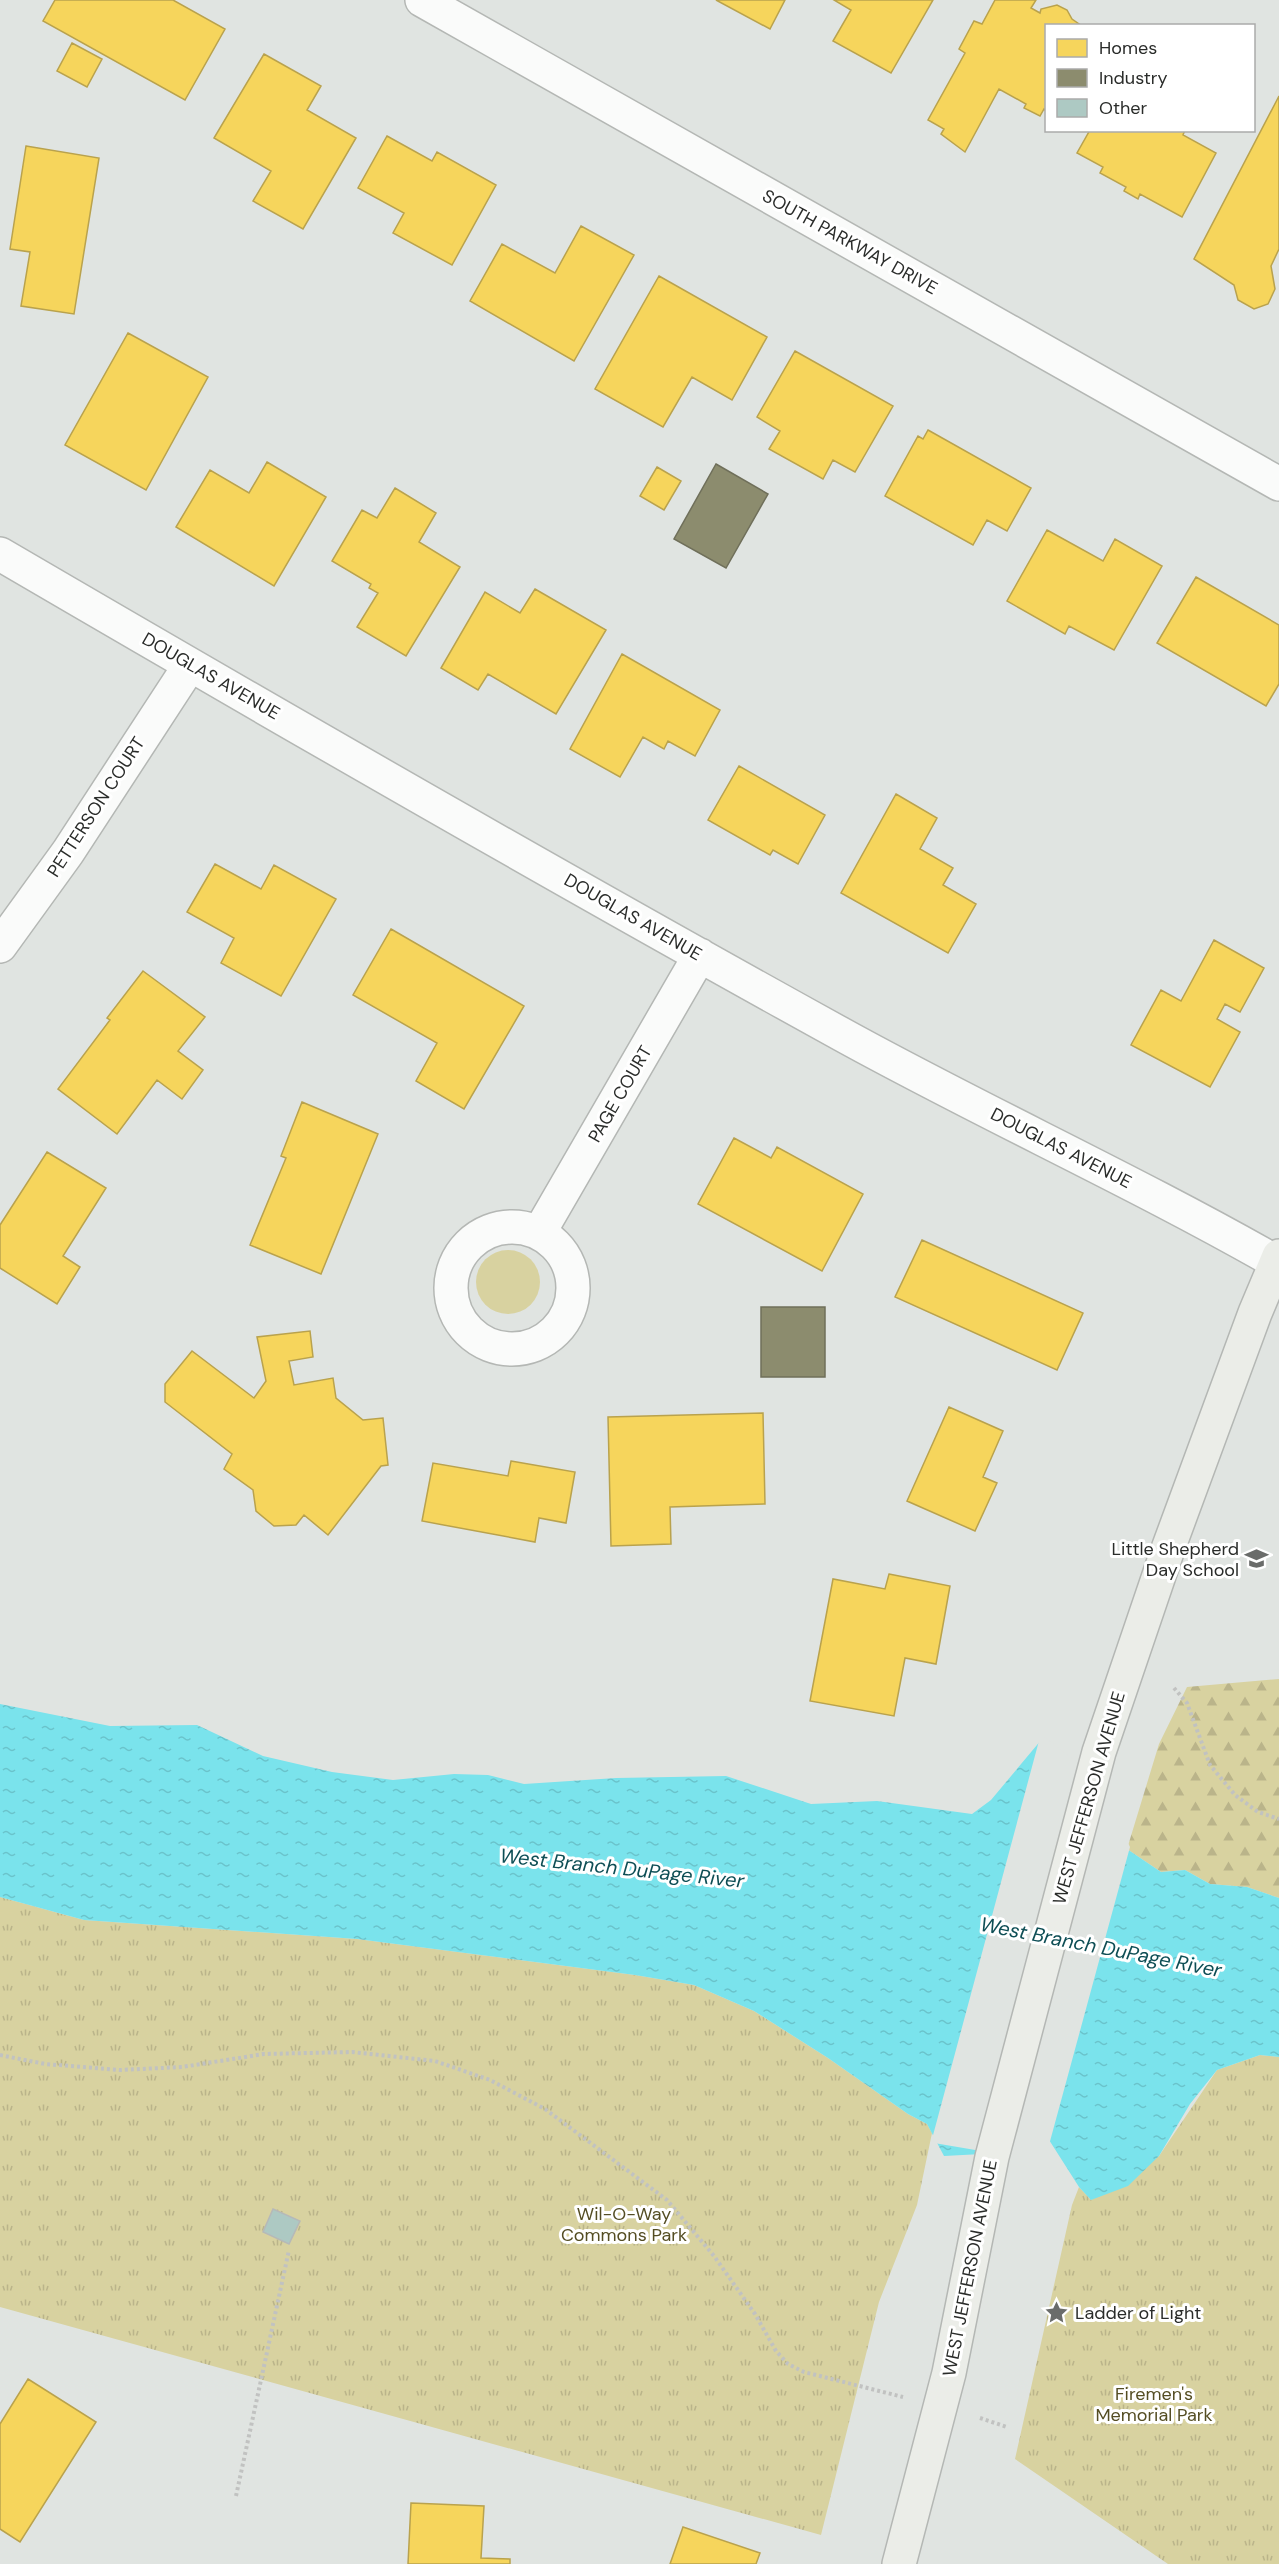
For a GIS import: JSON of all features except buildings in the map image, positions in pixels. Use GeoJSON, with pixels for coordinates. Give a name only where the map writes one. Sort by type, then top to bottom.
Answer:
{"type":"FeatureCollection","features":[{"type":"Feature","properties":{"kind":"street","name":"SOUTH PARKWAY DRIVE"},"geometry":{"type":"LineString","coordinates":[[422,0],[1279,484]]}},
{"type":"Feature","properties":{"kind":"street","name":"DOUGLAS AVENUE"},"geometry":{"type":"LineString","coordinates":[[0,554],[190,665],[844,1036],[1278,1259]]}},
{"type":"Feature","properties":{"kind":"street","name":"PETTERSON COURT"},"geometry":{"type":"LineString","coordinates":[[0,946],[68,852],[190,665]]}},
{"type":"Feature","properties":{"kind":"street","name":"PAGE COURT"},"geometry":{"type":"LineString","coordinates":[[539,1233],[700,955]]}},
{"type":"Feature","properties":{"kind":"street","name":"WEST JEFFERSON AVENUE"},"geometry":{"type":"LineString","coordinates":[[899,2564],[950,2373],[992,2157],[1099,1752],[1168,1549],[1255,1312],[1278,1259]]}},
{"type":"Feature","properties":{"kind":"path"},"geometry":{"type":"LineString","coordinates":[[1174,1688],[1186,1703],[1210,1765],[1235,1795],[1250,1807],[1279,1819]]}},
{"type":"Feature","properties":{"kind":"path"},"geometry":{"type":"LineString","coordinates":[[0,2055],[45,2064],[120,2070],[182,2067],[264,2054],[352,2052],[435,2061],[490,2079],[545,2109],[667,2200],[714,2256],[776,2351],[788,2364],[804,2372],[889,2393]]}},
{"type":"Feature","properties":{"kind":"path"},"geometry":{"type":"LineString","coordinates":[[236,2496],[289,2250]]}},
{"type":"Feature","properties":{"kind":"path"},"geometry":{"type":"LineString","coordinates":[[980,2418],[1007,2427]]}},
{"type":"Feature","properties":{"kind":"green space"},"geometry":{"type":"Polygon","coordinates":[[[502,1250],[514,1250],[531,1259],[538,1270],[540,1282],[538,1294],[531,1305],[514,1314],[502,1314],[490,1309],[481,1300],[476,1288],[476,1276],[481,1264],[490,1255],[502,1250]]]}},
{"type":"Feature","properties":{"kind":"green space"},"geometry":{"type":"Polygon","coordinates":[[[1279,1679],[1279,1898],[1247,1887],[1210,1884],[1185,1870],[1161,1872],[1127,1849],[1159,1744],[1187,1687],[1279,1679]]]}},
{"type":"Feature","properties":{"kind":"green space","name":"Wil-O-Way Commons Park"},"geometry":{"type":"Polygon","coordinates":[[[0,1897],[84,1920],[357,1939],[635,1975],[694,1985],[754,2011],[828,2058],[908,2114],[927,2124],[932,2133],[917,2205],[879,2302],[821,2535],[0,2307],[0,1897]]]}},
{"type":"Feature","properties":{"kind":"green space","name":"Firemen's Memorial Park"},"geometry":{"type":"Polygon","coordinates":[[[1260,2055],[1279,2057],[1279,2564],[1168,2564],[1015,2459],[1072,2205],[1079,2187],[1091,2200],[1159,2156],[1217,2070],[1260,2055]]]}},
{"type":"Feature","properties":{"kind":"water","name":"West Branch DuPage River"},"geometry":{"type":"Polygon","coordinates":[[[0,1704],[110,1726],[197,1725],[263,1756],[332,1772],[393,1780],[454,1774],[488,1775],[524,1784],[616,1778],[726,1776],[811,1804],[877,1801],[972,1814],[991,1800],[1042,1739],[1127,1849],[1161,1872],[1185,1870],[1210,1884],[1247,1887],[1279,1898],[1279,2057],[1260,2055],[1217,2070],[1190,2104],[1159,2156],[1128,2186],[1091,2200],[1079,2187],[1044,2132],[982,2154],[944,2156],[927,2124],[908,2114],[828,2058],[754,2011],[694,1985],[635,1975],[357,1939],[84,1920],[0,1897],[0,1704]]]}},
{"type":"Feature","properties":{"kind":"pier"},"geometry":{"type":"Polygon","coordinates":[[[1043,1736],[1096,1777],[1130,1847],[1049,2145],[1043,2135],[993,2153],[934,2143],[932,2139],[1040,1737],[1043,1736]]]}},
{"type":"Feature","properties":{"kind":"place","name":"Little Shepherd Day School"},"geometry":{"type":"Point","coordinates":[1257,1559]}},
{"type":"Feature","properties":{"kind":"place","name":"Ladder of Light"},"geometry":{"type":"Point","coordinates":[1057,2313]}}]}
